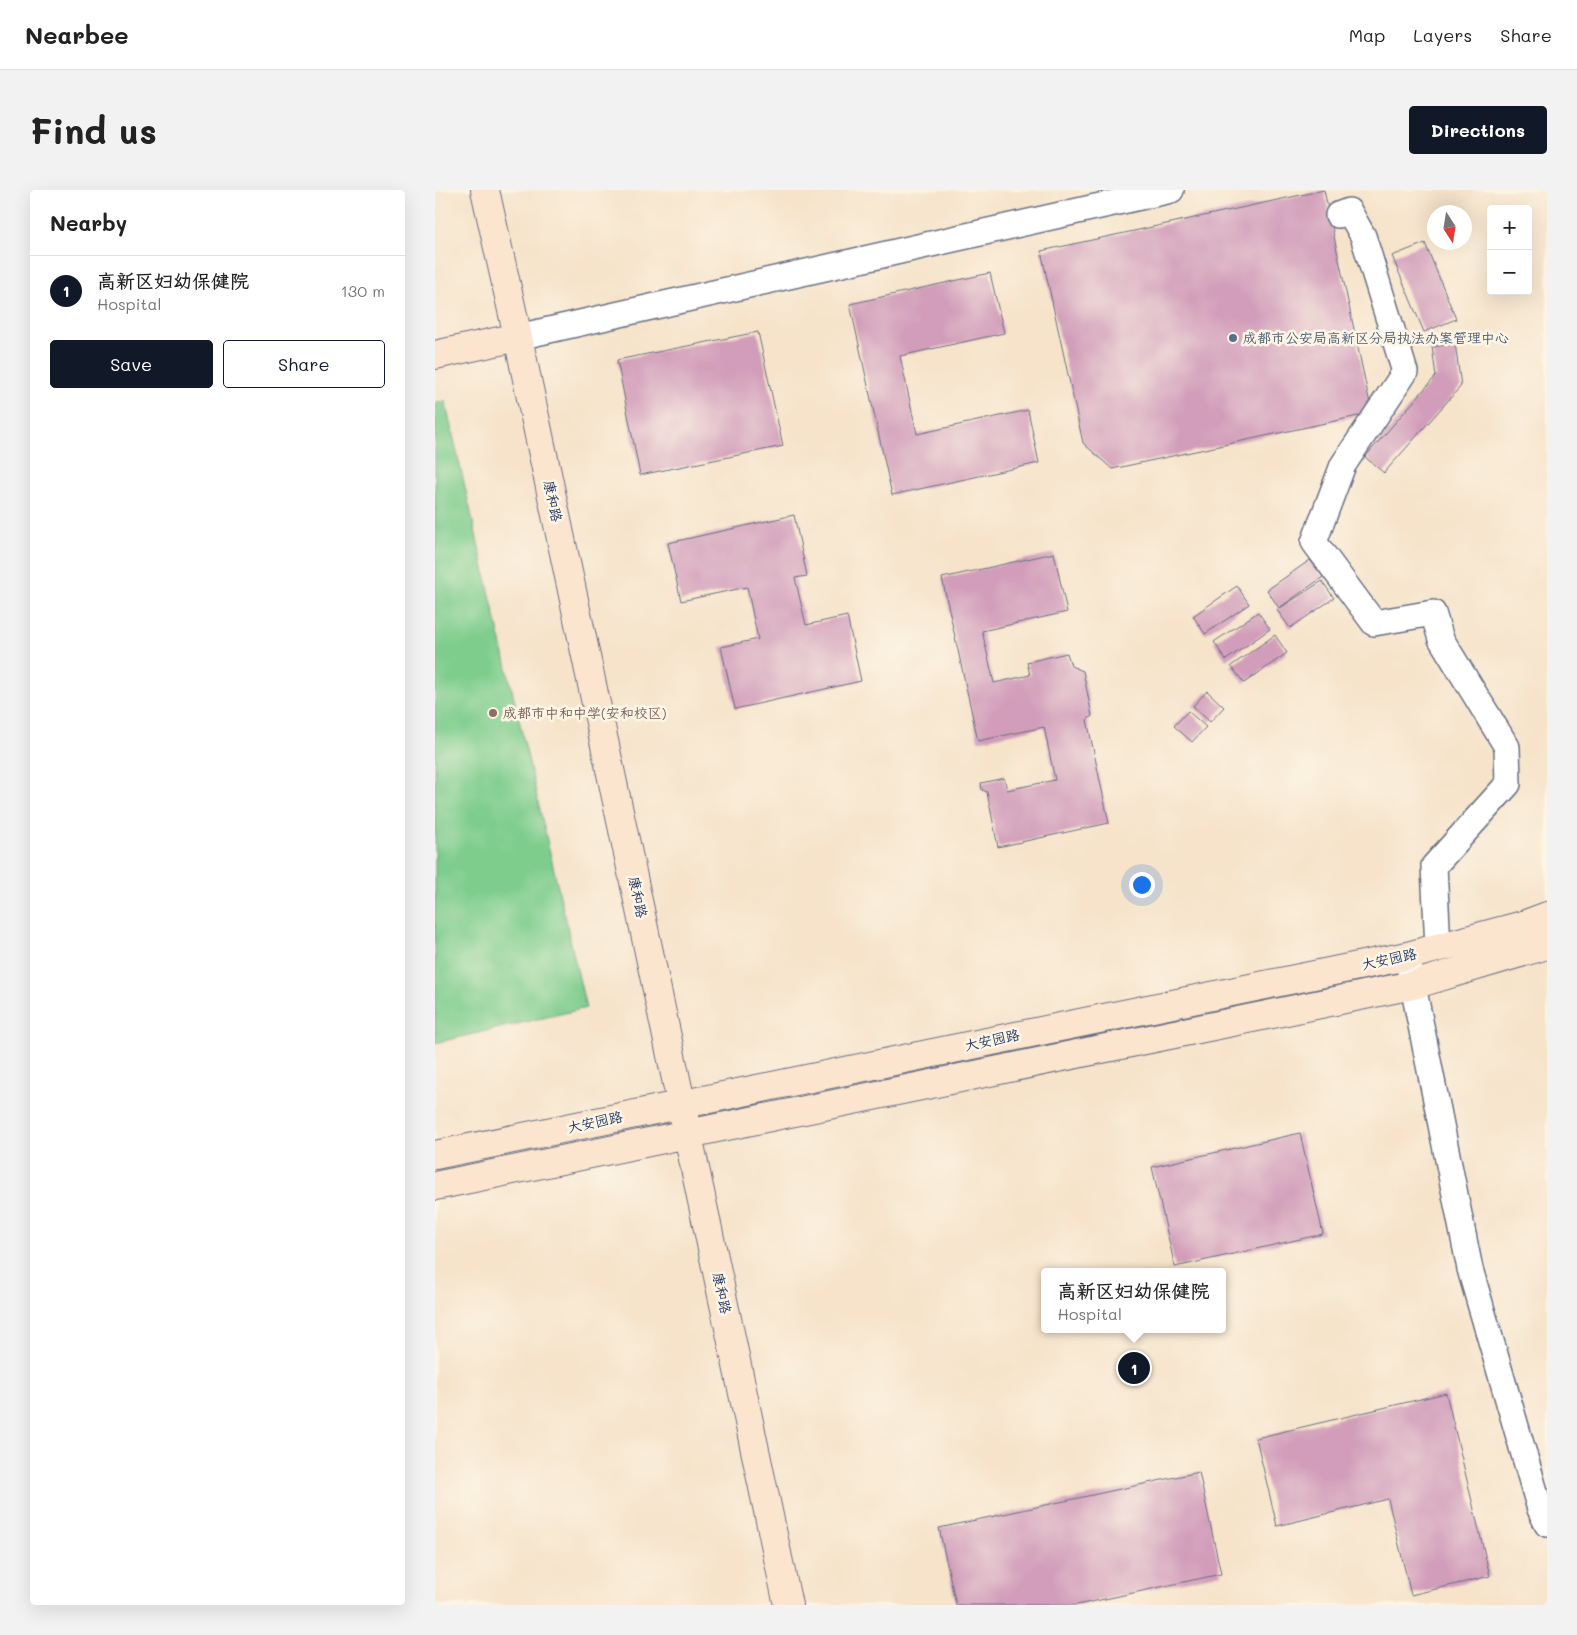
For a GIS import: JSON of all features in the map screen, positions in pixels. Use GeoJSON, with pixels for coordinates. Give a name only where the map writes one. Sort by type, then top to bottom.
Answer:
{"type":"FeatureCollection","features":[{"type":"Feature","properties":{"kind":"street","name":"康和路"},"geometry":{"type":"LineString","coordinates":[[485,190],[788,1605]]}},
{"type":"Feature","properties":{"kind":"street"},"geometry":{"type":"LineString","coordinates":[[435,355],[1171,190]]}},
{"type":"Feature","properties":{"kind":"street"},"geometry":{"type":"LineString","coordinates":[[1338,215],[1349,211],[1363,236],[1405,372],[1343,465],[1314,542],[1374,623],[1433,614],[1441,639],[1507,747],[1508,784],[1434,866],[1438,947]]}},
{"type":"Feature","properties":{"kind":"street","name":"大安园路"},"geometry":{"type":"LineString","coordinates":[[435,1155],[1407,956],[1547,916]]}},
{"type":"Feature","properties":{"kind":"street"},"geometry":{"type":"LineString","coordinates":[[435,1186],[1413,986],[1547,945]]}},
{"type":"Feature","properties":{"kind":"street"},"geometry":{"type":"LineString","coordinates":[[1407,956],[1470,1269],[1540,1509],[1547,1524]]}},
{"type":"Feature","properties":{"kind":"green space","name":"成都市中和中学(安和校区)"},"geometry":{"type":"Polygon","coordinates":[[[445,401],[586,1008],[435,1043],[435,403],[445,401]]]}},
{"type":"Feature","properties":{"kind":"building"},"geometry":{"type":"Polygon","coordinates":[[[1324,190],[1372,413],[1112,469],[1083,443],[1041,251],[1324,190]]]}},
{"type":"Feature","properties":{"kind":"building"},"geometry":{"type":"Polygon","coordinates":[[[1425,243],[1456,319],[1424,332],[1392,256],[1425,243]]]}},
{"type":"Feature","properties":{"kind":"building"},"geometry":{"type":"Polygon","coordinates":[[[990,273],[1004,333],[900,356],[917,434],[1028,410],[1039,463],[892,495],[850,304],[990,273]]]}},
{"type":"Feature","properties":{"kind":"building"},"geometry":{"type":"Polygon","coordinates":[[[758,332],[783,446],[640,475],[617,360],[758,332]]]}},
{"type":"Feature","properties":{"kind":"building"},"geometry":{"type":"Polygon","coordinates":[[[1455,343],[1461,386],[1384,473],[1365,457],[1436,376],[1432,347],[1455,343]]]}},
{"type":"Feature","properties":{"kind":"building"},"geometry":{"type":"Polygon","coordinates":[[[794,515],[807,576],[795,578],[806,625],[847,616],[861,681],[735,709],[721,647],[758,639],[747,587],[681,601],[668,543],[794,515]]]}},
{"type":"Feature","properties":{"kind":"building"},"geometry":{"type":"Polygon","coordinates":[[[1054,553],[1067,612],[982,631],[994,683],[1030,675],[1027,662],[1067,653],[1071,666],[1083,671],[1092,716],[1087,720],[1109,823],[998,847],[987,792],[982,790],[981,783],[1004,778],[1007,790],[1055,780],[1044,727],[978,741],[942,578],[1054,553]]]}},
{"type":"Feature","properties":{"kind":"building"},"geometry":{"type":"Polygon","coordinates":[[[1310,560],[1323,577],[1279,608],[1267,590],[1310,560]]]}},
{"type":"Feature","properties":{"kind":"building"},"geometry":{"type":"Polygon","coordinates":[[[1322,581],[1334,598],[1290,628],[1277,610],[1322,581]]]}},
{"type":"Feature","properties":{"kind":"building"},"geometry":{"type":"Polygon","coordinates":[[[1237,586],[1249,604],[1205,634],[1193,616],[1237,586]]]}},
{"type":"Feature","properties":{"kind":"building"},"geometry":{"type":"Polygon","coordinates":[[[1258,612],[1270,629],[1226,660],[1214,642],[1258,612]]]}},
{"type":"Feature","properties":{"kind":"building"},"geometry":{"type":"Polygon","coordinates":[[[1275,635],[1287,653],[1244,683],[1231,666],[1275,635]]]}},
{"type":"Feature","properties":{"kind":"building"},"geometry":{"type":"Polygon","coordinates":[[[1207,691],[1224,707],[1210,722],[1193,706],[1207,691]]]}},
{"type":"Feature","properties":{"kind":"building"},"geometry":{"type":"Polygon","coordinates":[[[1188,711],[1206,727],[1192,742],[1174,726],[1188,711]]]}},
{"type":"Feature","properties":{"kind":"building"},"geometry":{"type":"Polygon","coordinates":[[[1300,1133],[1323,1234],[1175,1267],[1152,1167],[1300,1133]]]}},
{"type":"Feature","properties":{"kind":"building"},"geometry":{"type":"Polygon","coordinates":[[[1446,1393],[1490,1576],[1411,1595],[1388,1499],[1277,1526],[1256,1438],[1446,1393]]]}},
{"type":"Feature","properties":{"kind":"building"},"geometry":{"type":"Polygon","coordinates":[[[1199,1472],[1221,1574],[1077,1605],[956,1605],[939,1528],[1199,1472]]]}},
{"type":"Feature","properties":{"kind":"place","name":"成都市公安局高新区分局执法办案管理中心"},"geometry":{"type":"Point","coordinates":[1233,338]}},
{"type":"Feature","properties":{"kind":"place","name":"成都市中和中学(安和校区)"},"geometry":{"type":"Point","coordinates":[493,713]}},
{"type":"Feature","properties":{"kind":"place","name":"高新区妇幼保健院"},"geometry":{"type":"Point","coordinates":[1134,1368]}}]}
